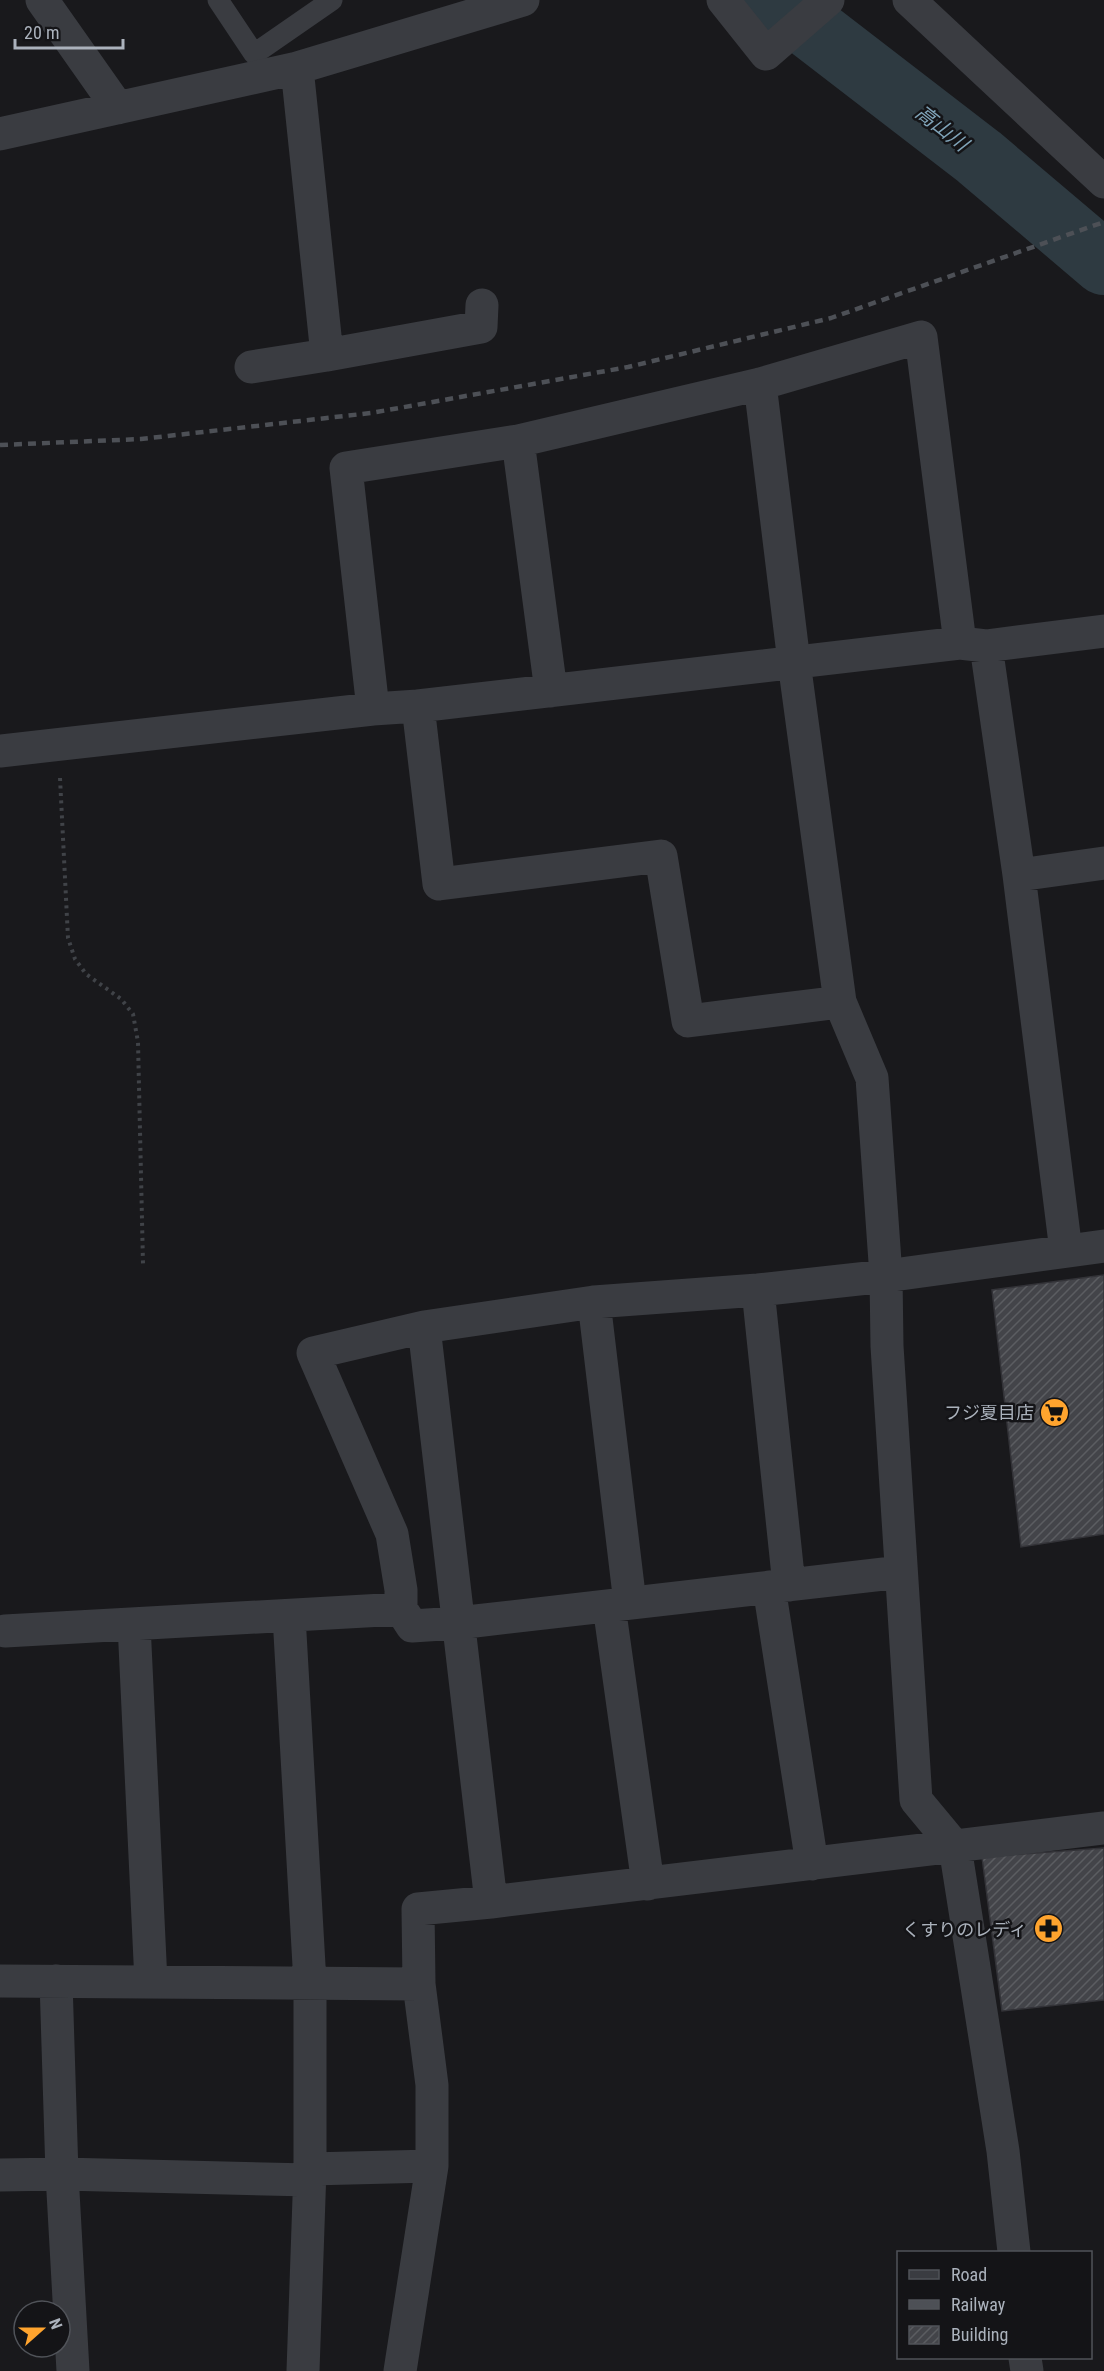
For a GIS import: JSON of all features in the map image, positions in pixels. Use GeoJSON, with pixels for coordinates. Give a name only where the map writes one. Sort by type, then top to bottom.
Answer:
{"type":"FeatureCollection","features":[{"type":"Feature","properties":{"kind":"street"},"geometry":{"type":"LineString","coordinates":[[42,0],[118,108]]}},
{"type":"Feature","properties":{"kind":"street"},"geometry":{"type":"LineString","coordinates":[[0,134],[297,68],[466,8],[523,0]]}},
{"type":"Feature","properties":{"kind":"street"},"geometry":{"type":"LineString","coordinates":[[706,0],[774,48]]}},
{"type":"Feature","properties":{"kind":"street"},"geometry":{"type":"LineString","coordinates":[[723,0],[774,48]]}},
{"type":"Feature","properties":{"kind":"street"},"geometry":{"type":"LineString","coordinates":[[774,48],[828,0]]}},
{"type":"Feature","properties":{"kind":"street"},"geometry":{"type":"LineString","coordinates":[[909,0],[1104,182]]}},
{"type":"Feature","properties":{"kind":"street"},"geometry":{"type":"LineString","coordinates":[[297,68],[327,356]]}},
{"type":"Feature","properties":{"kind":"street"},"geometry":{"type":"LineString","coordinates":[[251,367],[327,356],[481,327],[482,306]]}},
{"type":"Feature","properties":{"kind":"street"},"geometry":{"type":"LineString","coordinates":[[373,709],[346,468],[518,441],[760,384],[921,337],[973,644],[1019,876],[1066,1251]]}},
{"type":"Feature","properties":{"kind":"street"},"geometry":{"type":"LineString","coordinates":[[760,384],[794,662],[840,1002],[872,1078],[886,1276],[887,1346],[916,1800],[955,1847],[1004,2151],[1014,2251]]}},
{"type":"Feature","properties":{"kind":"street"},"geometry":{"type":"LineString","coordinates":[[518,441],[550,691]]}},
{"type":"Feature","properties":{"kind":"street"},"geometry":{"type":"LineString","coordinates":[[0,751],[373,709],[418,706],[794,662],[1104,631]]}},
{"type":"Feature","properties":{"kind":"street"},"geometry":{"type":"LineString","coordinates":[[418,706],[439,884],[661,856],[688,1021],[840,1002]]}},
{"type":"Feature","properties":{"kind":"street"},"geometry":{"type":"LineString","coordinates":[[1019,876],[1104,863]]}},
{"type":"Feature","properties":{"kind":"street"},"geometry":{"type":"LineString","coordinates":[[901,1572],[458,1623],[412,1626],[401,1609],[401,1590],[392,1533],[313,1353],[424,1327],[594,1302],[758,1290],[886,1276],[1104,1246]]}},
{"type":"Feature","properties":{"kind":"street"},"geometry":{"type":"LineString","coordinates":[[758,1290],[779,1586],[812,1864]]}},
{"type":"Feature","properties":{"kind":"street"},"geometry":{"type":"LineString","coordinates":[[594,1302],[619,1605],[648,1884]]}},
{"type":"Feature","properties":{"kind":"street"},"geometry":{"type":"LineString","coordinates":[[424,1327],[491,1902]]}},
{"type":"Feature","properties":{"kind":"street"},"geometry":{"type":"LineString","coordinates":[[5,1631],[401,1609]]}},
{"type":"Feature","properties":{"kind":"street"},"geometry":{"type":"LineString","coordinates":[[290,1616],[310,1983],[310,2175],[303,2371]]}},
{"type":"Feature","properties":{"kind":"street"},"geometry":{"type":"LineString","coordinates":[[134,1624],[152,1982]]}},
{"type":"Feature","properties":{"kind":"street"},"geometry":{"type":"LineString","coordinates":[[400,2371],[432,2166],[432,2085],[419,1984],[418,1909],[648,1884],[1104,1828]]}},
{"type":"Feature","properties":{"kind":"street"},"geometry":{"type":"LineString","coordinates":[[0,1981],[419,1984]]}},
{"type":"Feature","properties":{"kind":"street"},"geometry":{"type":"LineString","coordinates":[[56,1981],[62,2174],[73,2371]]}},
{"type":"Feature","properties":{"kind":"street"},"geometry":{"type":"LineString","coordinates":[[0,2175],[310,2175],[432,2166]]}},
{"type":"Feature","properties":{"kind":"lane"},"geometry":{"type":"LineString","coordinates":[[218,0],[254,54],[332,0]]}},
{"type":"Feature","properties":{"kind":"path"},"geometry":{"type":"LineString","coordinates":[[58,744],[68,938],[75,959],[86,974],[121,999],[133,1014],[138,1042],[143,1264]]}},
{"type":"Feature","properties":{"kind":"building","name":"フジ夏目店"},"geometry":{"type":"Polygon","coordinates":[[[1104,1275],[1104,1534],[1021,1547],[992,1290],[1104,1275]]]}},
{"type":"Feature","properties":{"kind":"building","name":"くすりのレディ"},"geometry":{"type":"Polygon","coordinates":[[[1104,1848],[1104,2000],[1002,2011],[982,1857],[1104,1848]]]}},
{"type":"Feature","properties":{"kind":"waterway","name":"高山川"},"geometry":{"type":"LineString","coordinates":[[775,0],[979,157],[1104,263]]}},
{"type":"Feature","properties":{"kind":"railway"},"geometry":{"type":"LineString","coordinates":[[0,445],[141,439],[371,413],[628,367],[831,318],[1104,222]]}},
{"type":"Feature","properties":{"kind":"place","name":"フジ夏目店"},"geometry":{"type":"Point","coordinates":[1055,1412]}},
{"type":"Feature","properties":{"kind":"place","name":"くすりのレディ"},"geometry":{"type":"Point","coordinates":[1048,1929]}}]}
